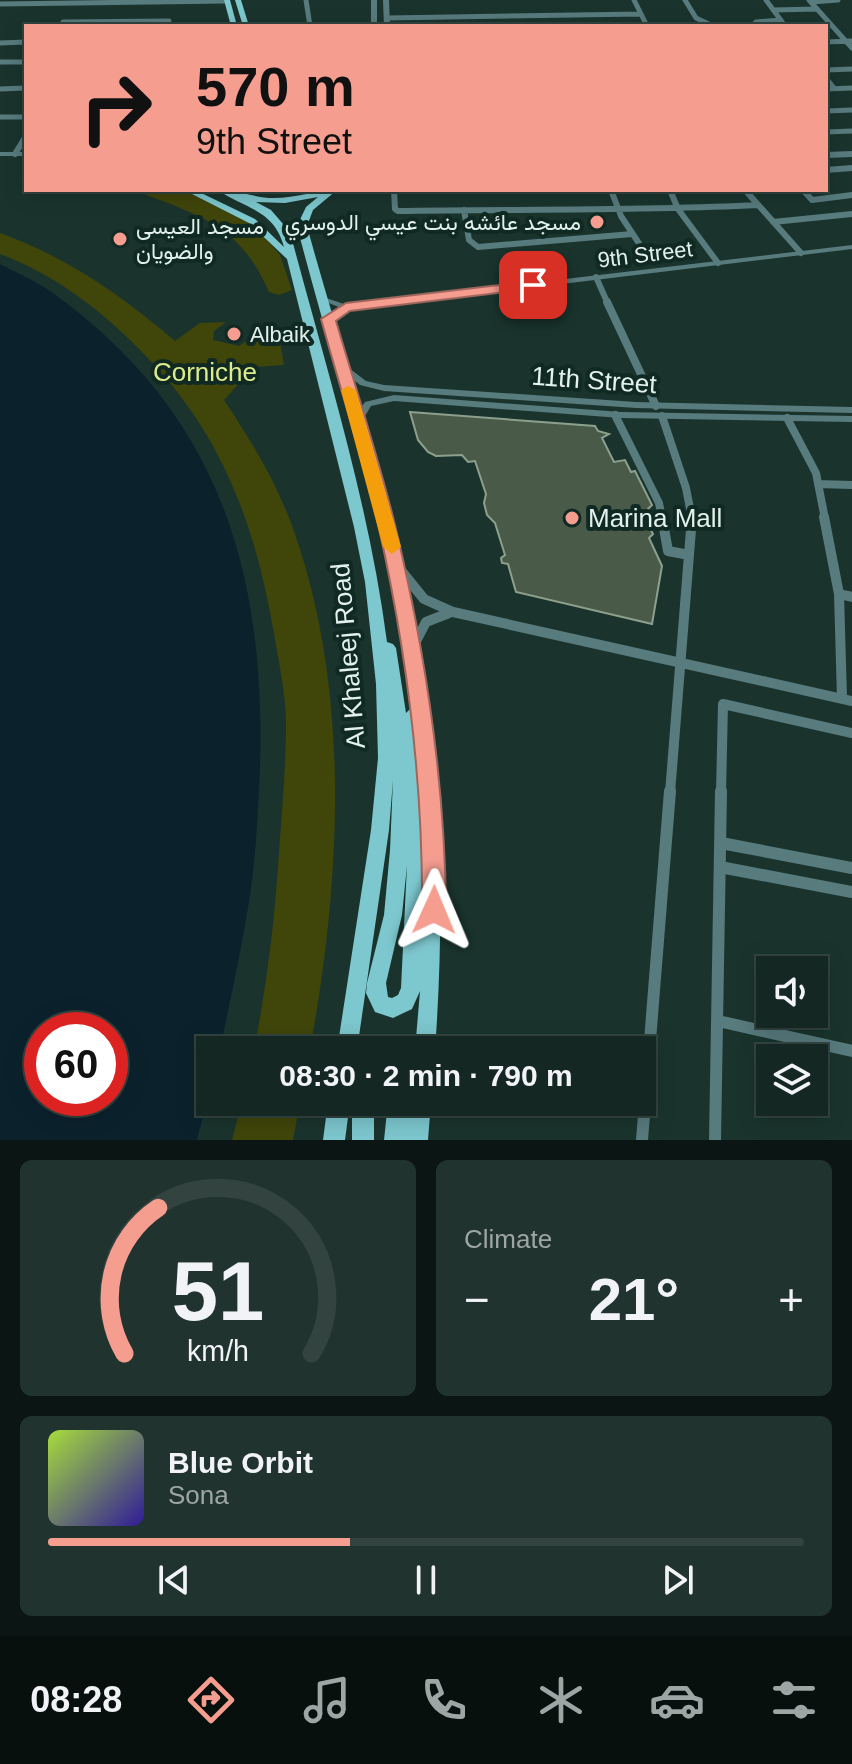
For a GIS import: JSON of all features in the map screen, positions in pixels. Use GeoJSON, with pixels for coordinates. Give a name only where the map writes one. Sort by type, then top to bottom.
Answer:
{"type":"FeatureCollection","features":[{"type":"Feature","properties":{"kind":"main road"},"geometry":{"type":"LineString","coordinates":[[227,0],[233,24]]}},
{"type":"Feature","properties":{"kind":"main road"},"geometry":{"type":"LineString","coordinates":[[238,0],[245,24]]}},
{"type":"Feature","properties":{"kind":"main road"},"geometry":{"type":"LineString","coordinates":[[192,192],[252,221],[272,238],[295,266]]}},
{"type":"Feature","properties":{"kind":"main road"},"geometry":{"type":"LineString","coordinates":[[228,193],[283,201],[323,192]]}},
{"type":"Feature","properties":{"kind":"main road","name":"Al Khaleej Road"},"geometry":{"type":"LineString","coordinates":[[329,192],[314,203],[303,221],[396,563],[412,650],[434,853],[426,1036]]}},
{"type":"Feature","properties":{"kind":"main road","name":"Al Khaleej Road"},"geometry":{"type":"LineString","coordinates":[[228,193],[268,212],[281,225],[295,266],[372,582],[384,684],[386,758],[380,830],[349,1036]]}},
{"type":"Feature","properties":{"kind":"main road"},"geometry":{"type":"LineString","coordinates":[[372,582],[393,673],[398,752],[399,800],[392,917],[376,986],[378,1000],[393,1008],[409,997],[413,963],[416,874],[411,747],[415,683]]}},
{"type":"Feature","properties":{"kind":"main road"},"geometry":{"type":"LineString","coordinates":[[334,1140],[337,1116]]}},
{"type":"Feature","properties":{"kind":"main road"},"geometry":{"type":"LineString","coordinates":[[363,1116],[363,1140]]}},
{"type":"Feature","properties":{"kind":"main road"},"geometry":{"type":"LineString","coordinates":[[395,1140],[398,1116]]}},
{"type":"Feature","properties":{"kind":"main road"},"geometry":{"type":"LineString","coordinates":[[417,1140],[419,1116]]}},
{"type":"Feature","properties":{"kind":"street"},"geometry":{"type":"LineString","coordinates":[[0,4],[227,0]]}},
{"type":"Feature","properties":{"kind":"street"},"geometry":{"type":"LineString","coordinates":[[306,0],[310,24]]}},
{"type":"Feature","properties":{"kind":"street"},"geometry":{"type":"LineString","coordinates":[[374,0],[374,24]]}},
{"type":"Feature","properties":{"kind":"street"},"geometry":{"type":"LineString","coordinates":[[386,0],[387,24]]}},
{"type":"Feature","properties":{"kind":"street"},"geometry":{"type":"LineString","coordinates":[[634,0],[646,24]]}},
{"type":"Feature","properties":{"kind":"street"},"geometry":{"type":"LineString","coordinates":[[685,0],[696,18],[709,24]]}},
{"type":"Feature","properties":{"kind":"street"},"geometry":{"type":"LineString","coordinates":[[766,0],[784,24]]}},
{"type":"Feature","properties":{"kind":"street"},"geometry":{"type":"LineString","coordinates":[[810,1],[838,0]]}},
{"type":"Feature","properties":{"kind":"street"},"geometry":{"type":"LineString","coordinates":[[810,1],[852,48]]}},
{"type":"Feature","properties":{"kind":"street"},"geometry":{"type":"LineString","coordinates":[[62,24],[167,24],[177,2]]}},
{"type":"Feature","properties":{"kind":"street"},"geometry":{"type":"LineString","coordinates":[[62,24],[76,3]]}},
{"type":"Feature","properties":{"kind":"street"},"geometry":{"type":"LineString","coordinates":[[773,10],[817,9]]}},
{"type":"Feature","properties":{"kind":"street"},"geometry":{"type":"LineString","coordinates":[[595,14],[599,24]]}},
{"type":"Feature","properties":{"kind":"street"},"geometry":{"type":"LineString","coordinates":[[387,18],[641,14]]}},
{"type":"Feature","properties":{"kind":"street"},"geometry":{"type":"LineString","coordinates":[[552,15],[555,24]]}},
{"type":"Feature","properties":{"kind":"street"},"geometry":{"type":"LineString","coordinates":[[446,17],[447,24]]}},
{"type":"Feature","properties":{"kind":"street"},"geometry":{"type":"LineString","coordinates":[[754,24],[781,20]]}},
{"type":"Feature","properties":{"kind":"street"},"geometry":{"type":"LineString","coordinates":[[0,43],[24,42]]}},
{"type":"Feature","properties":{"kind":"street"},"geometry":{"type":"LineString","coordinates":[[828,42],[849,42]]}},
{"type":"Feature","properties":{"kind":"street"},"geometry":{"type":"LineString","coordinates":[[0,62],[24,62]]}},
{"type":"Feature","properties":{"kind":"street"},"geometry":{"type":"LineString","coordinates":[[828,70],[852,69]]}},
{"type":"Feature","properties":{"kind":"street"},"geometry":{"type":"LineString","coordinates":[[828,80],[834,88]]}},
{"type":"Feature","properties":{"kind":"street"},"geometry":{"type":"LineString","coordinates":[[0,89],[24,86]]}},
{"type":"Feature","properties":{"kind":"street"},"geometry":{"type":"LineString","coordinates":[[828,89],[852,88]]}},
{"type":"Feature","properties":{"kind":"street"},"geometry":{"type":"LineString","coordinates":[[828,103],[834,111]]}},
{"type":"Feature","properties":{"kind":"street"},"geometry":{"type":"LineString","coordinates":[[828,111],[852,110]]}},
{"type":"Feature","properties":{"kind":"street"},"geometry":{"type":"LineString","coordinates":[[0,117],[24,117]]}},
{"type":"Feature","properties":{"kind":"street"},"geometry":{"type":"LineString","coordinates":[[828,132],[852,131]]}},
{"type":"Feature","properties":{"kind":"street"},"geometry":{"type":"LineString","coordinates":[[15,154],[24,139]]}},
{"type":"Feature","properties":{"kind":"street"},"geometry":{"type":"LineString","coordinates":[[0,154],[24,156]]}},
{"type":"Feature","properties":{"kind":"street"},"geometry":{"type":"LineString","coordinates":[[828,155],[852,154]]}},
{"type":"Feature","properties":{"kind":"street"},"geometry":{"type":"LineString","coordinates":[[0,160],[24,157]]}},
{"type":"Feature","properties":{"kind":"street"},"geometry":{"type":"LineString","coordinates":[[828,170],[852,168]]}},
{"type":"Feature","properties":{"kind":"street"},"geometry":{"type":"LineString","coordinates":[[394,192],[395,208],[400,211],[616,207],[678,209],[758,205]]}},
{"type":"Feature","properties":{"kind":"street"},"geometry":{"type":"LineString","coordinates":[[612,192],[616,207],[642,248]]}},
{"type":"Feature","properties":{"kind":"street"},"geometry":{"type":"LineString","coordinates":[[671,192],[678,209],[718,263]]}},
{"type":"Feature","properties":{"kind":"street"},"geometry":{"type":"LineString","coordinates":[[747,192],[801,253]]}},
{"type":"Feature","properties":{"kind":"street"},"geometry":{"type":"LineString","coordinates":[[805,192],[812,200],[852,195]]}},
{"type":"Feature","properties":{"kind":"street"},"geometry":{"type":"LineString","coordinates":[[464,210],[469,240],[478,247],[632,234]]}},
{"type":"Feature","properties":{"kind":"street"},"geometry":{"type":"LineString","coordinates":[[773,222],[852,214]]}},
{"type":"Feature","properties":{"kind":"street","name":"9th Street"},"geometry":{"type":"LineString","coordinates":[[328,319],[346,308],[852,247]]}},
{"type":"Feature","properties":{"kind":"street"},"geometry":{"type":"LineString","coordinates":[[596,277],[659,411],[686,488],[692,515],[642,1140]]}},
{"type":"Feature","properties":{"kind":"street","name":"9th Street"},"geometry":{"type":"LineString","coordinates":[[323,299],[346,308]]}},
{"type":"Feature","properties":{"kind":"street","name":"11th Street"},"geometry":{"type":"LineString","coordinates":[[341,365],[357,379],[376,387],[615,415],[659,411],[852,410]]}},
{"type":"Feature","properties":{"kind":"street","name":"11th Street"},"geometry":{"type":"LineString","coordinates":[[358,426],[363,409],[382,399],[489,400],[852,419]]}},
{"type":"Feature","properties":{"kind":"street"},"geometry":{"type":"LineString","coordinates":[[615,415],[659,503],[664,518],[663,545],[668,551],[689,555]]}},
{"type":"Feature","properties":{"kind":"street"},"geometry":{"type":"LineString","coordinates":[[396,563],[424,599],[453,612],[847,699],[839,594],[816,473],[787,418]]}},
{"type":"Feature","properties":{"kind":"street"},"geometry":{"type":"LineString","coordinates":[[818,484],[852,485]]}},
{"type":"Feature","properties":{"kind":"street"},"geometry":{"type":"LineString","coordinates":[[839,594],[852,597]]}},
{"type":"Feature","properties":{"kind":"street"},"geometry":{"type":"LineString","coordinates":[[412,650],[419,628],[426,620],[437,614],[453,612]]}},
{"type":"Feature","properties":{"kind":"street"},"geometry":{"type":"LineString","coordinates":[[715,1140],[723,704],[852,733]]}},
{"type":"Feature","properties":{"kind":"street"},"geometry":{"type":"LineString","coordinates":[[721,843],[852,868]]}},
{"type":"Feature","properties":{"kind":"street"},"geometry":{"type":"LineString","coordinates":[[720,867],[852,892]]}},
{"type":"Feature","properties":{"kind":"street"},"geometry":{"type":"LineString","coordinates":[[718,1021],[852,1051]]}},
{"type":"Feature","properties":{"kind":"green space"},"geometry":{"type":"Polygon","coordinates":[[[139,192],[186,192],[224,208],[256,227],[280,255],[292,290],[279,295],[269,292],[257,269],[230,236],[197,216],[139,192]]]}},
{"type":"Feature","properties":{"kind":"green space","name":"Corniche"},"geometry":{"type":"Polygon","coordinates":[[[0,233],[48,254],[92,279],[175,341],[200,323],[226,322],[214,331],[213,340],[239,346],[261,326],[277,326],[284,365],[254,367],[224,400],[261,459],[291,523],[311,586],[324,651],[332,718],[334,852],[329,919],[312,1036],[256,1036],[275,902],[286,724],[282,679],[266,593],[245,516],[213,446],[168,380],[92,306],[38,271],[0,254],[0,233]]]}},
{"type":"Feature","properties":{"kind":"green space"},"geometry":{"type":"Polygon","coordinates":[[[238,1116],[297,1116],[293,1140],[232,1140],[238,1116]]]}},
{"type":"Feature","properties":{"kind":"water"},"geometry":{"type":"Polygon","coordinates":[[[0,264],[47,289],[110,340],[156,390],[193,444],[221,502],[241,563],[254,628],[260,697],[255,852],[249,902],[223,1036],[196,1036],[196,1116],[203,1116],[197,1140],[0,1140],[0,264]]]}},
{"type":"Feature","properties":{"kind":"building","name":"Marina Mall"},"geometry":{"type":"Polygon","coordinates":[[[410,412],[595,426],[598,431],[609,434],[602,438],[614,462],[625,460],[631,472],[635,471],[652,505],[648,509],[654,522],[647,523],[653,534],[649,538],[662,566],[652,624],[516,592],[508,564],[502,563],[501,558],[505,555],[495,523],[487,515],[484,503],[486,494],[475,461],[468,462],[462,455],[436,456],[428,452],[418,440],[410,412]]]}},
{"type":"Feature","properties":{"kind":"slow traffic"},"geometry":{"type":"LineString","coordinates":[[348,390],[392,547]]}},
{"type":"Feature","properties":{"kind":"place","name":"مسجد عائشه بنت عيسي الدوسري"},"geometry":{"type":"Point","coordinates":[597,222]}},
{"type":"Feature","properties":{"kind":"place","name":"مسجد العيسى والضويان"},"geometry":{"type":"Point","coordinates":[120,239]}},
{"type":"Feature","properties":{"kind":"place","name":"Albaik"},"geometry":{"type":"Point","coordinates":[234,334]}},
{"type":"Feature","properties":{"kind":"place","name":"Marina Mall"},"geometry":{"type":"Point","coordinates":[572,518]}},
{"type":"Feature","properties":{"kind":"route"},"geometry":{"type":"LineString","coordinates":[[434,910],[434,853],[412,650],[396,563],[328,319],[346,308],[533,285]]}}]}
